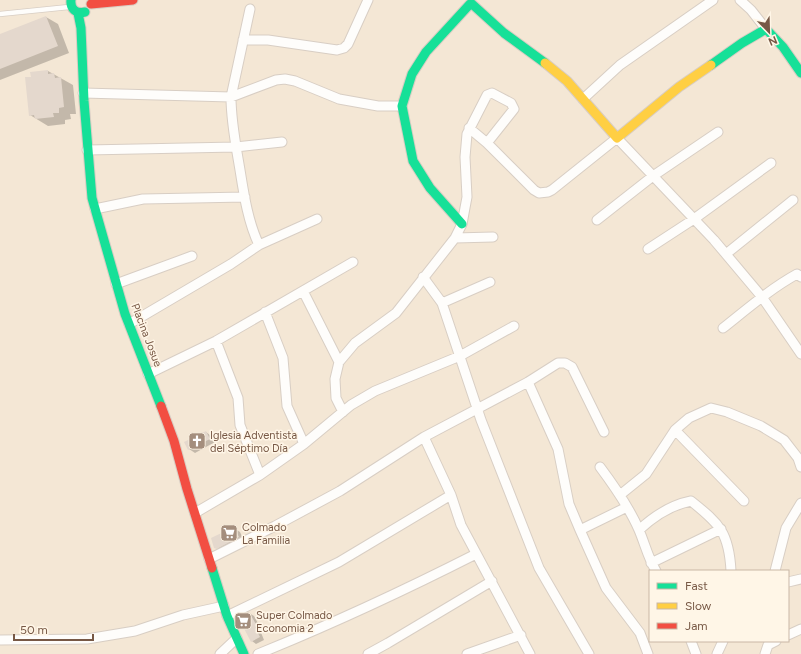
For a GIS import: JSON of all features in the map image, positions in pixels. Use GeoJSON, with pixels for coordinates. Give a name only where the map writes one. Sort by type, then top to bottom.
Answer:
{"type":"FeatureCollection","features":[{"type":"Feature","properties":{"kind":"street"},"geometry":{"type":"LineString","coordinates":[[71,3],[74,11],[82,13],[88,10],[91,2],[133,0]]}},
{"type":"Feature","properties":{"kind":"street"},"geometry":{"type":"LineString","coordinates":[[244,40],[268,40],[333,50],[344,48],[348,44],[368,0]]}},
{"type":"Feature","properties":{"kind":"street"},"geometry":{"type":"LineString","coordinates":[[583,99],[620,65],[708,2],[713,0]]}},
{"type":"Feature","properties":{"kind":"street"},"geometry":{"type":"LineString","coordinates":[[740,0],[751,10],[766,29],[783,46],[801,73]]}},
{"type":"Feature","properties":{"kind":"street"},"geometry":{"type":"LineString","coordinates":[[462,224],[430,188],[413,161],[402,106],[412,74],[426,52],[468,5],[472,4],[504,33],[534,54],[567,81],[617,138],[726,254],[762,297],[801,354]]}},
{"type":"Feature","properties":{"kind":"street"},"geometry":{"type":"LineString","coordinates":[[250,9],[231,97],[233,128],[244,197],[259,245]]}},
{"type":"Feature","properties":{"kind":"street","name":"Placina Josue"},"geometry":{"type":"LineString","coordinates":[[78,13],[81,28],[83,93],[92,198],[116,284],[129,324],[174,441],[226,611],[244,654]]}},
{"type":"Feature","properties":{"kind":"street"},"geometry":{"type":"LineString","coordinates":[[469,128],[487,143],[534,190],[539,193],[552,190],[679,87],[742,43],[766,29]]}},
{"type":"Feature","properties":{"kind":"street"},"geometry":{"type":"LineString","coordinates":[[83,93],[231,97],[276,80],[285,79],[295,81],[339,99],[378,106],[402,106]]}},
{"type":"Feature","properties":{"kind":"street"},"geometry":{"type":"LineString","coordinates":[[342,412],[336,398],[335,379],[339,362],[355,343],[396,313],[454,238],[462,224],[467,197],[465,157],[466,134],[486,95],[492,93],[511,103],[514,109],[487,143]]}},
{"type":"Feature","properties":{"kind":"street"},"geometry":{"type":"LineString","coordinates":[[597,220],[653,176],[718,132]]}},
{"type":"Feature","properties":{"kind":"street"},"geometry":{"type":"LineString","coordinates":[[87,150],[236,147],[282,142]]}},
{"type":"Feature","properties":{"kind":"street"},"geometry":{"type":"LineString","coordinates":[[648,249],[694,219],[770,163]]}},
{"type":"Feature","properties":{"kind":"street"},"geometry":{"type":"LineString","coordinates":[[95,208],[143,199],[244,197]]}},
{"type":"Feature","properties":{"kind":"street"},"geometry":{"type":"LineString","coordinates":[[726,254],[792,200]]}},
{"type":"Feature","properties":{"kind":"street"},"geometry":{"type":"LineString","coordinates":[[129,324],[231,264],[259,245],[317,219]]}},
{"type":"Feature","properties":{"kind":"street"},"geometry":{"type":"LineString","coordinates":[[454,238],[493,237]]}},
{"type":"Feature","properties":{"kind":"street"},"geometry":{"type":"LineString","coordinates":[[116,284],[192,256]]}},
{"type":"Feature","properties":{"kind":"street"},"geometry":{"type":"LineString","coordinates":[[148,374],[216,341],[353,262]]}},
{"type":"Feature","properties":{"kind":"street"},"geometry":{"type":"LineString","coordinates":[[723,328],[762,297],[800,274]]}},
{"type":"Feature","properties":{"kind":"street"},"geometry":{"type":"LineString","coordinates":[[423,277],[442,303],[481,420],[540,568],[589,654]]}},
{"type":"Feature","properties":{"kind":"street"},"geometry":{"type":"LineString","coordinates":[[442,303],[490,282]]}},
{"type":"Feature","properties":{"kind":"street"},"geometry":{"type":"LineString","coordinates":[[303,291],[339,362]]}},
{"type":"Feature","properties":{"kind":"street"},"geometry":{"type":"LineString","coordinates":[[265,312],[283,358],[287,406],[304,444]]}},
{"type":"Feature","properties":{"kind":"street"},"geometry":{"type":"LineString","coordinates":[[195,513],[260,475],[304,444],[342,412],[375,391],[460,356],[514,326]]}},
{"type":"Feature","properties":{"kind":"street"},"geometry":{"type":"LineString","coordinates":[[216,341],[238,398],[240,425],[260,475]]}},
{"type":"Feature","properties":{"kind":"street"},"geometry":{"type":"LineString","coordinates":[[209,559],[340,491],[424,437],[528,382],[558,363],[565,362],[572,367],[604,432]]}},
{"type":"Feature","properties":{"kind":"street"},"geometry":{"type":"LineString","coordinates":[[528,382],[558,449],[569,504],[580,530],[606,588],[640,633],[648,654]]}},
{"type":"Feature","properties":{"kind":"street"},"geometry":{"type":"LineString","coordinates":[[620,495],[646,474],[675,430],[689,418],[711,408],[726,412],[761,426],[784,440],[799,457],[801,468]]}},
{"type":"Feature","properties":{"kind":"street"},"geometry":{"type":"LineString","coordinates":[[675,430],[744,501]]}},
{"type":"Feature","properties":{"kind":"street"},"geometry":{"type":"LineString","coordinates":[[424,437],[451,495],[461,525],[530,654]]}},
{"type":"Feature","properties":{"kind":"street"},"geometry":{"type":"LineString","coordinates":[[600,467],[627,507],[639,530],[653,567],[721,529]]}},
{"type":"Feature","properties":{"kind":"street"},"geometry":{"type":"LineString","coordinates":[[0,640],[87,639],[135,631],[183,615],[226,611],[339,562],[451,495]]}},
{"type":"Feature","properties":{"kind":"street"},"geometry":{"type":"LineString","coordinates":[[639,530],[650,520],[670,508],[691,501],[711,517],[721,529],[730,553],[731,570]]}},
{"type":"Feature","properties":{"kind":"street"},"geometry":{"type":"LineString","coordinates":[[775,570],[786,528],[801,503]]}},
{"type":"Feature","properties":{"kind":"street"},"geometry":{"type":"LineString","coordinates":[[580,530],[627,507]]}},
{"type":"Feature","properties":{"kind":"street"},"geometry":{"type":"LineString","coordinates":[[258,654],[304,635],[476,554]]}},
{"type":"Feature","properties":{"kind":"street"},"geometry":{"type":"LineString","coordinates":[[789,582],[801,578]]}},
{"type":"Feature","properties":{"kind":"street"},"geometry":{"type":"LineString","coordinates":[[368,654],[492,582]]}},
{"type":"Feature","properties":{"kind":"street"},"geometry":{"type":"LineString","coordinates":[[789,635],[801,629]]}},
{"type":"Feature","properties":{"kind":"street"},"geometry":{"type":"LineString","coordinates":[[467,654],[521,635]]}},
{"type":"Feature","properties":{"kind":"street"},"geometry":{"type":"LineString","coordinates":[[220,654],[237,638]]}},
{"type":"Feature","properties":{"kind":"street"},"geometry":{"type":"LineString","coordinates":[[691,642],[696,654]]}},
{"type":"Feature","properties":{"kind":"street"},"geometry":{"type":"LineString","coordinates":[[717,654],[723,642]]}},
{"type":"Feature","properties":{"kind":"lane"},"geometry":{"type":"LineString","coordinates":[[0,14],[71,3]]}},
{"type":"Feature","properties":{"kind":"shaded area"},"geometry":{"type":"Polygon","coordinates":[[[0,0],[801,0],[801,654],[0,654],[0,0]]]}},
{"type":"Feature","properties":{"kind":"building"},"geometry":{"type":"Polygon","coordinates":[[[46,16],[58,46],[0,69],[0,34],[46,16]]]}},
{"type":"Feature","properties":{"kind":"building"},"geometry":{"type":"Polygon","coordinates":[[[48,70],[48,74],[54,73],[55,78],[61,77],[64,107],[59,108],[59,113],[53,113],[54,117],[35,119],[34,115],[29,116],[25,77],[31,77],[30,72],[48,70]]]}},
{"type":"Feature","properties":{"kind":"building","name":"Iglesia Adventista del Séptimo Día"},"geometry":{"type":"Polygon","coordinates":[[[206,431],[210,439],[188,450],[184,442],[206,431]]]}},
{"type":"Feature","properties":{"kind":"building","name":"Colmado La Familia"},"geometry":{"type":"Polygon","coordinates":[[[234,527],[239,537],[217,549],[214,548],[211,538],[234,527]]]}},
{"type":"Feature","properties":{"kind":"building"},"geometry":{"type":"Polygon","coordinates":[[[249,612],[257,626],[255,627],[260,637],[251,642],[238,617],[249,612]]]}},
{"type":"Feature","properties":{"kind":"traffic: fast"},"geometry":{"type":"LineString","coordinates":[[71,0],[74,10],[85,12]]}},
{"type":"Feature","properties":{"kind":"traffic: fast"},"geometry":{"type":"LineString","coordinates":[[462,224],[430,188],[413,161],[402,106],[412,74],[426,52],[470,4],[472,4],[504,33],[545,63]]}},
{"type":"Feature","properties":{"kind":"traffic: fast"},"geometry":{"type":"LineString","coordinates":[[78,13],[81,28],[84,101],[92,198],[125,314],[161,406]]}},
{"type":"Feature","properties":{"kind":"traffic: fast"},"geometry":{"type":"LineString","coordinates":[[711,65],[742,43],[766,29],[783,47],[801,73]]}},
{"type":"Feature","properties":{"kind":"traffic: fast"},"geometry":{"type":"LineString","coordinates":[[212,568],[227,616],[244,654]]}},
{"type":"Feature","properties":{"kind":"traffic: slow"},"geometry":{"type":"LineString","coordinates":[[545,63],[567,81],[617,138],[679,87],[711,65]]}},
{"type":"Feature","properties":{"kind":"traffic: jam"},"geometry":{"type":"LineString","coordinates":[[91,4],[133,0]]}},
{"type":"Feature","properties":{"kind":"traffic: jam"},"geometry":{"type":"LineString","coordinates":[[161,406],[174,441],[187,489],[212,568]]}},
{"type":"Feature","properties":{"kind":"place","name":"Iglesia Adventista del Séptimo Día"},"geometry":{"type":"Point","coordinates":[197,441]}},
{"type":"Feature","properties":{"kind":"place","name":"Colmado La Familia"},"geometry":{"type":"Point","coordinates":[229,533]}},
{"type":"Feature","properties":{"kind":"place","name":"Super Colmado Economia 2"},"geometry":{"type":"Point","coordinates":[243,621]}}]}
